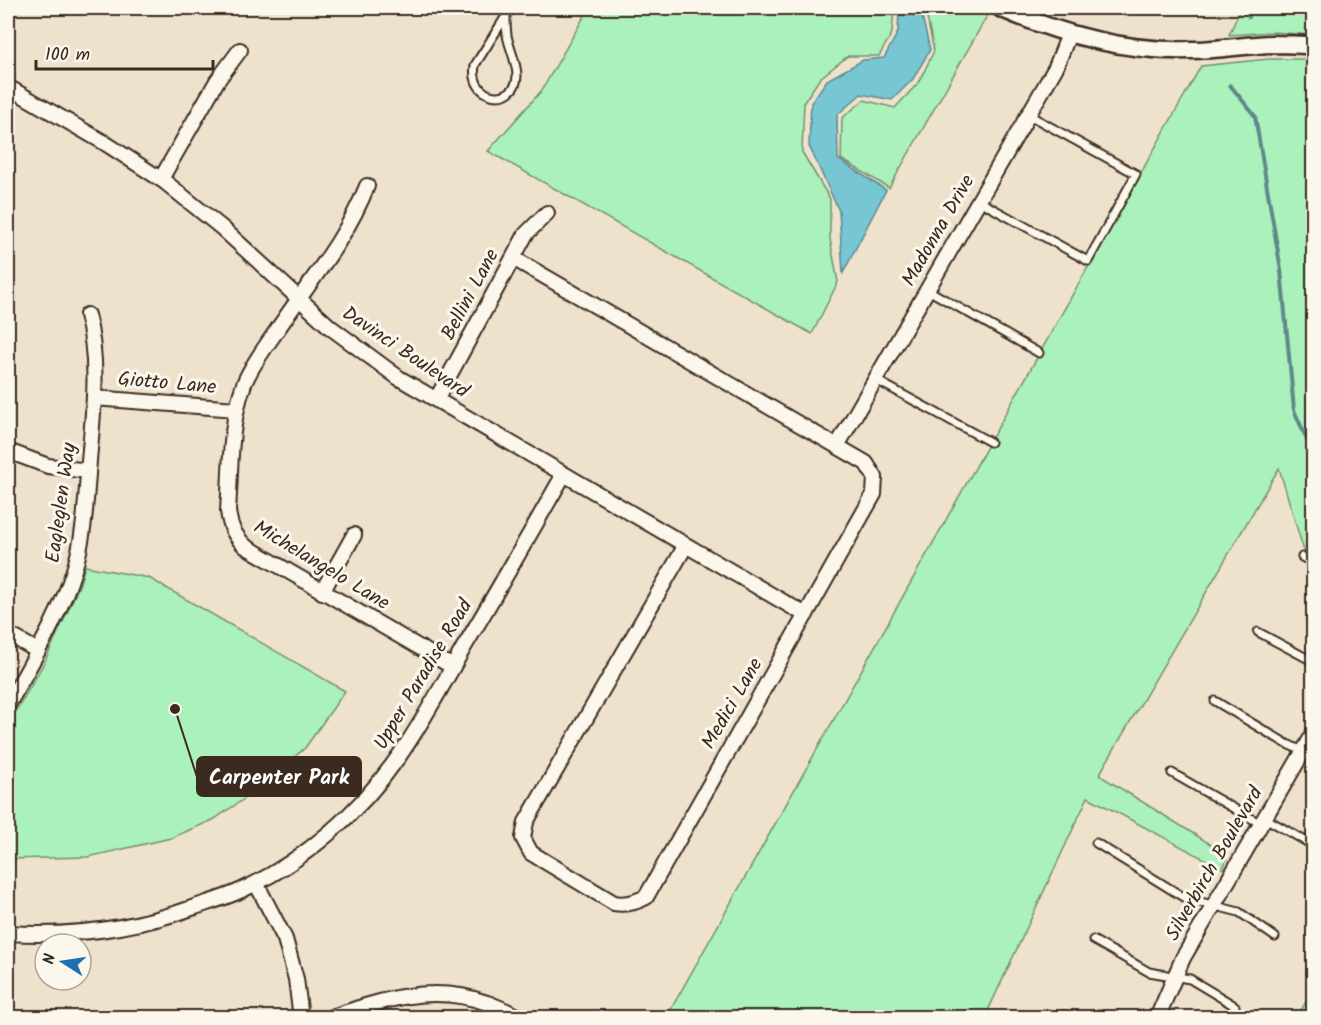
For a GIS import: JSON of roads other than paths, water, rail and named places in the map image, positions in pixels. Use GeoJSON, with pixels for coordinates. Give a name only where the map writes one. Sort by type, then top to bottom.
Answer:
{"type":"FeatureCollection","features":[{"type":"Feature","properties":{"kind":"street"},"geometry":{"type":"LineString","coordinates":[[1000,8],[1069,34],[1107,43],[1149,49],[1190,50],[1273,44],[1314,45]]}},
{"type":"Feature","properties":{"kind":"street","name":"Madonna Drive"},"geometry":{"type":"LineString","coordinates":[[837,446],[1056,68],[1069,34]]}},
{"type":"Feature","properties":{"kind":"street"},"geometry":{"type":"LineString","coordinates":[[160,179],[217,81],[240,50]]}},
{"type":"Feature","properties":{"kind":"street","name":"Davinci Boulevard"},"geometry":{"type":"LineString","coordinates":[[8,87],[105,143],[160,179],[222,228],[298,298],[363,353],[436,400],[806,615]]}},
{"type":"Feature","properties":{"kind":"street","name":"Michelangelo Lane"},"geometry":{"type":"LineString","coordinates":[[367,186],[348,228],[254,365],[236,409],[228,511],[230,524],[235,536],[245,546],[453,667]]}},
{"type":"Feature","properties":{"kind":"street","name":"Bellini Lane"},"geometry":{"type":"LineString","coordinates":[[436,400],[526,234],[547,213]]}},
{"type":"Feature","properties":{"kind":"street","name":"Medici Lane"},"geometry":{"type":"LineString","coordinates":[[513,258],[866,463],[872,469],[876,486],[874,494],[646,897],[636,903],[614,903],[531,853],[523,830],[686,545]]}},
{"type":"Feature","properties":{"kind":"street","name":"Eagleglen Way"},"geometry":{"type":"LineString","coordinates":[[8,705],[56,619],[75,568],[84,515],[94,398],[95,355],[87,315]]}},
{"type":"Feature","properties":{"kind":"street","name":"Giotto Lane"},"geometry":{"type":"LineString","coordinates":[[94,398],[236,409]]}},
{"type":"Feature","properties":{"kind":"street"},"geometry":{"type":"LineString","coordinates":[[8,451],[48,466],[88,471]]}},
{"type":"Feature","properties":{"kind":"street","name":"Upper Paradise Road"},"geometry":{"type":"LineString","coordinates":[[8,933],[62,934],[131,926],[165,918],[256,883],[301,855],[343,821],[387,773],[404,750],[564,474]]}},
{"type":"Feature","properties":{"kind":"street"},"geometry":{"type":"LineString","coordinates":[[322,592],[354,535]]}},
{"type":"Feature","properties":{"kind":"street"},"geometry":{"type":"LineString","coordinates":[[8,634],[38,651]]}},
{"type":"Feature","properties":{"kind":"street","name":"Silverbirch Boulevard"},"geometry":{"type":"LineString","coordinates":[[1157,1017],[1183,958],[1263,821],[1309,753],[1314,733]]}},
{"type":"Feature","properties":{"kind":"street"},"geometry":{"type":"LineString","coordinates":[[256,883],[285,939],[296,980],[301,1017]]}},
{"type":"Feature","properties":{"kind":"street"},"geometry":{"type":"LineString","coordinates":[[329,1017],[384,999],[424,994],[486,1002],[522,1017]]}},
{"type":"Feature","properties":{"kind":"lane"},"geometry":{"type":"LineString","coordinates":[[506,16],[506,34],[517,75],[515,84],[510,90],[504,95],[493,97],[485,94],[478,87],[473,76],[475,66],[506,16],[511,8]]}},
{"type":"Feature","properties":{"kind":"lane"},"geometry":{"type":"LineString","coordinates":[[979,201],[1088,261],[1136,174],[1029,115]]}},
{"type":"Feature","properties":{"kind":"lane"},"geometry":{"type":"LineString","coordinates":[[928,290],[1040,353]]}},
{"type":"Feature","properties":{"kind":"lane"},"geometry":{"type":"LineString","coordinates":[[876,380],[990,442]]}},
{"type":"Feature","properties":{"kind":"lane"},"geometry":{"type":"LineString","coordinates":[[1302,557],[1314,563]]}},
{"type":"Feature","properties":{"kind":"lane"},"geometry":{"type":"LineString","coordinates":[[1258,632],[1314,663]]}},
{"type":"Feature","properties":{"kind":"lane"},"geometry":{"type":"LineString","coordinates":[[1215,701],[1287,744],[1309,753]]}},
{"type":"Feature","properties":{"kind":"lane"},"geometry":{"type":"LineString","coordinates":[[1172,773],[1314,846]]}},
{"type":"Feature","properties":{"kind":"lane"},"geometry":{"type":"LineString","coordinates":[[1096,843],[1185,898],[1239,912],[1275,937]]}},
{"type":"Feature","properties":{"kind":"lane"},"geometry":{"type":"LineString","coordinates":[[1093,940],[1149,972],[1190,980],[1235,1006]]}},
{"type":"Feature","properties":{"kind":"water"},"geometry":{"type":"Polygon","coordinates":[[[899,8],[920,8],[930,50],[913,79],[892,100],[861,94],[837,115],[838,159],[886,190],[843,273],[839,211],[809,146],[811,103],[827,80],[863,60],[884,58],[898,32],[899,8]]]}},
{"type":"Feature","properties":{"kind":"waterway"},"geometry":{"type":"LineString","coordinates":[[1249,17],[1251,8]]}},
{"type":"Feature","properties":{"kind":"waterway"},"geometry":{"type":"LineString","coordinates":[[1230,85],[1255,116],[1281,270],[1294,410],[1314,456]]}},
{"type":"Feature","properties":{"kind":"waterway"},"geometry":{"type":"LineString","coordinates":[[1308,1018],[1314,1008]]}},
{"type":"Feature","properties":{"kind":"place","name":"Carpenter Park"},"geometry":{"type":"Point","coordinates":[175,709]}}]}
